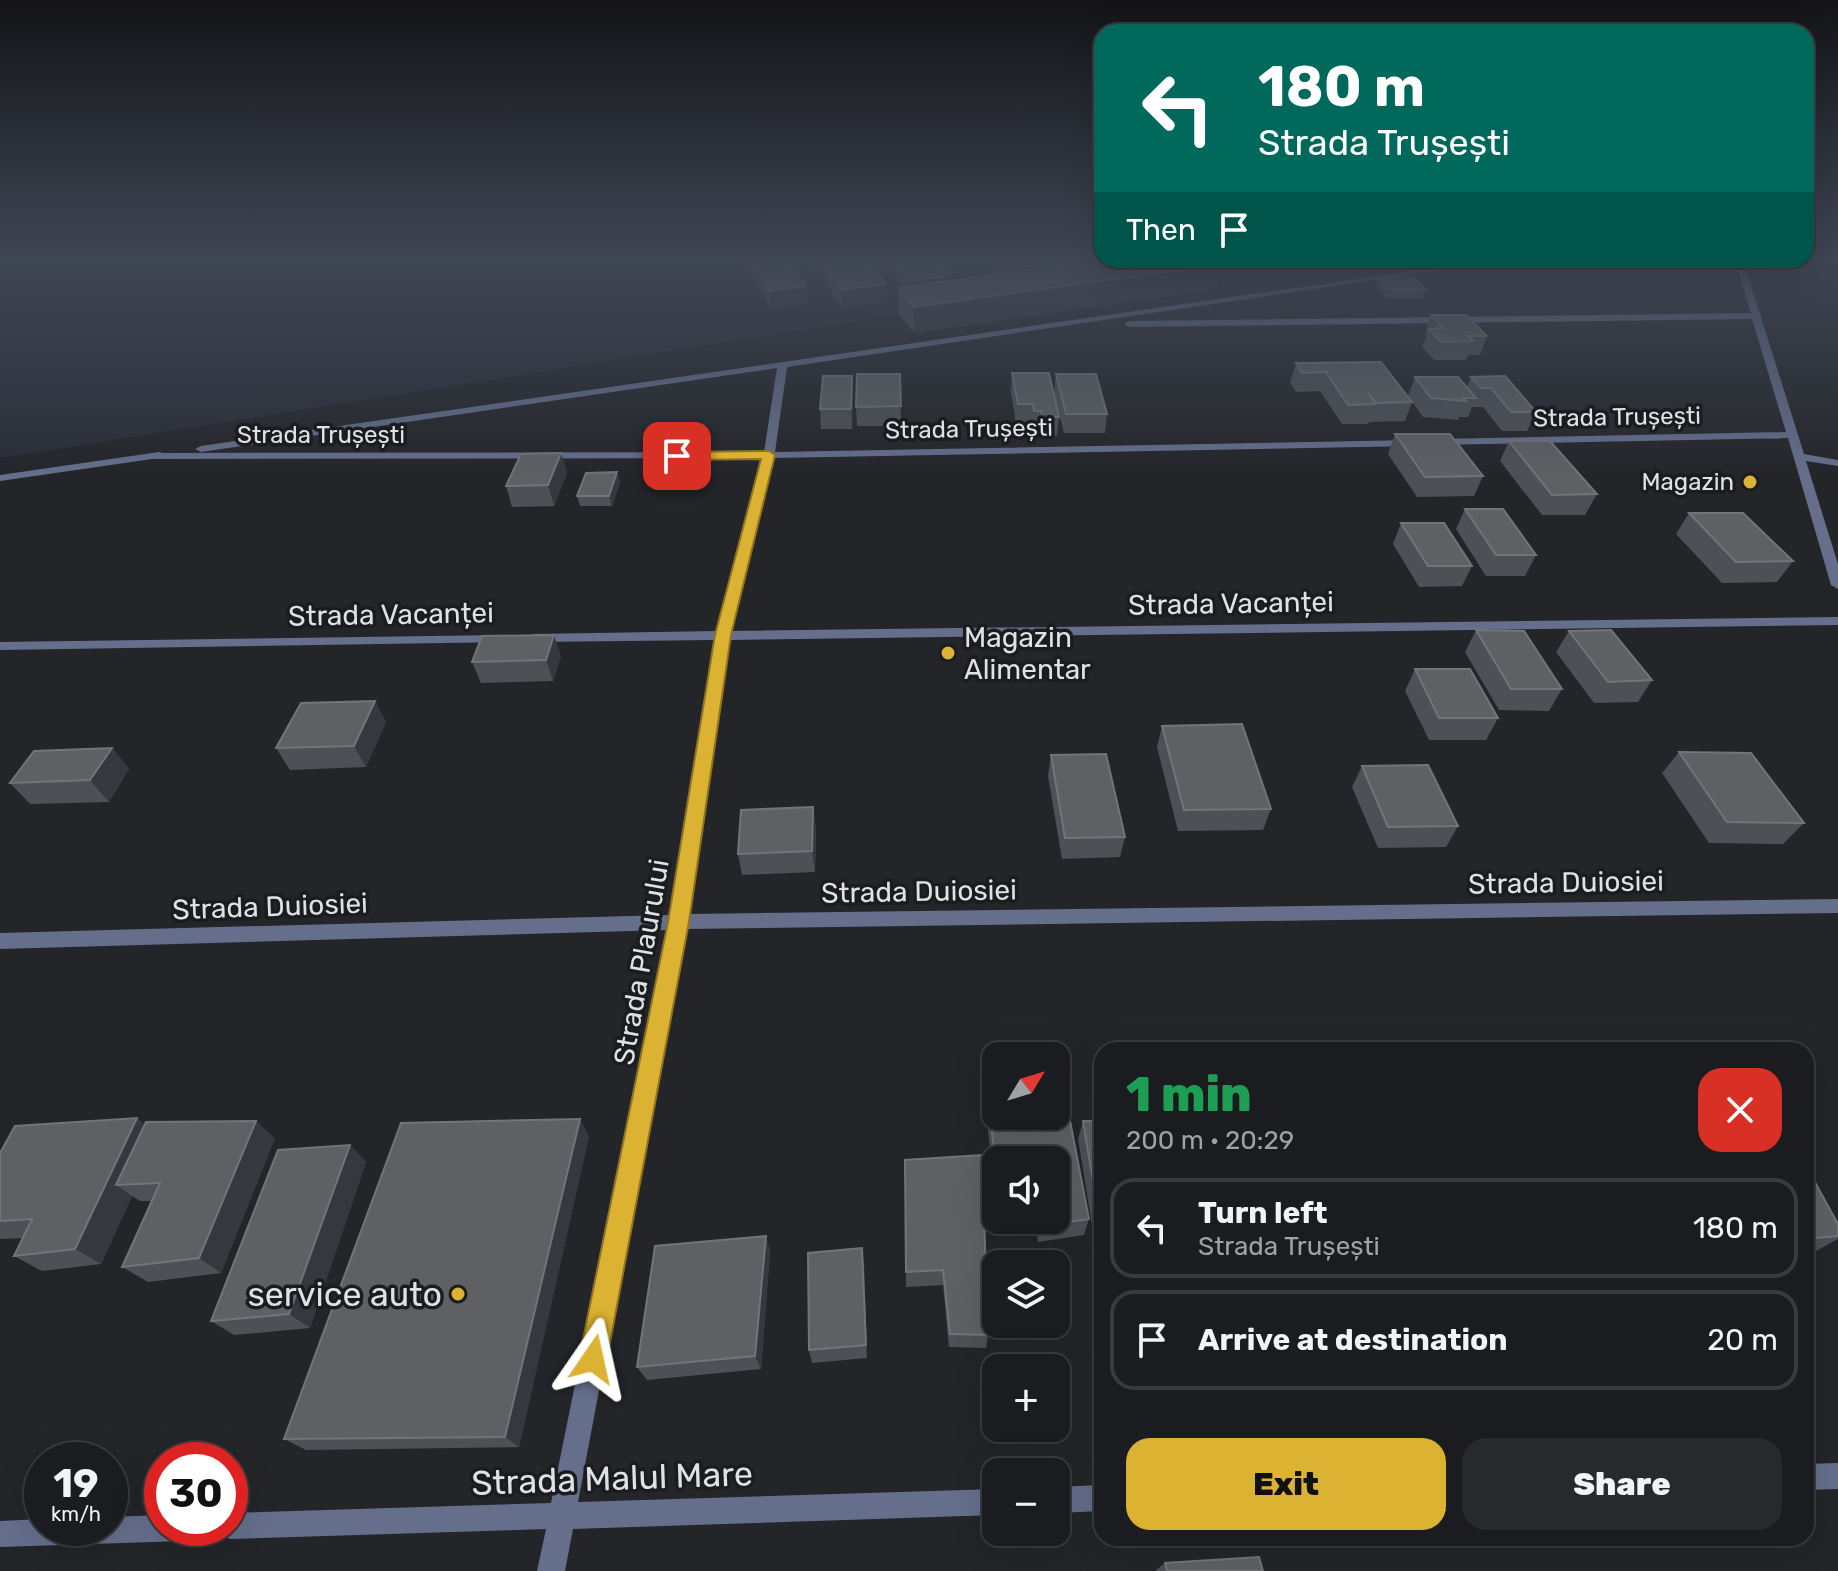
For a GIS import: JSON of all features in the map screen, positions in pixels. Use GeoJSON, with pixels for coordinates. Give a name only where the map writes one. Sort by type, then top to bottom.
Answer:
{"type":"FeatureCollection","features":[{"type":"Feature","properties":{"kind":"street"},"geometry":{"type":"LineString","coordinates":[[0,478],[1023,331]]}},
{"type":"Feature","properties":{"kind":"street"},"geometry":{"type":"LineString","coordinates":[[1761,331],[1838,585]]}},
{"type":"Feature","properties":{"kind":"street","name":"Strada Plaurului"},"geometry":{"type":"LineString","coordinates":[[551,1571],[678,922],[723,635],[769,455],[783,364]]}},
{"type":"Feature","properties":{"kind":"street","name":"Strada Trușești"},"geometry":{"type":"LineString","coordinates":[[148,456],[769,455],[1791,435]]}},
{"type":"Feature","properties":{"kind":"street"},"geometry":{"type":"LineString","coordinates":[[1800,457],[1838,463]]}},
{"type":"Feature","properties":{"kind":"street","name":"Strada Vacanței"},"geometry":{"type":"LineString","coordinates":[[0,646],[1838,621]]}},
{"type":"Feature","properties":{"kind":"street","name":"Strada Duiosiei"},"geometry":{"type":"LineString","coordinates":[[0,941],[678,922],[1838,906]]}},
{"type":"Feature","properties":{"kind":"street"},"geometry":{"type":"LineString","coordinates":[[1814,1477],[1838,1476]]}},
{"type":"Feature","properties":{"kind":"street"},"geometry":{"type":"LineString","coordinates":[[1070,1499],[1094,1498]]}},
{"type":"Feature","properties":{"kind":"street","name":"Strada Malul Mare"},"geometry":{"type":"LineString","coordinates":[[248,1525],[982,1502]]}},
{"type":"Feature","properties":{"kind":"street"},"geometry":{"type":"LineString","coordinates":[[0,1534],[144,1529]]}},
{"type":"Feature","properties":{"kind":"shaded area"},"geometry":{"type":"Polygon","coordinates":[[[0,331],[794,331],[0,458],[0,331]]]}},
{"type":"Feature","properties":{"kind":"building"},"geometry":{"type":"Polygon","coordinates":[[[1431,331],[1482,331],[1487,336],[1468,336],[1473,341],[1441,342],[1431,331]]]}},
{"type":"Feature","properties":{"kind":"building"},"geometry":{"type":"Polygon","coordinates":[[[1381,362],[1412,402],[1376,403],[1368,392],[1375,404],[1348,405],[1326,372],[1302,373],[1296,363],[1381,362]]]}},
{"type":"Feature","properties":{"kind":"building"},"geometry":{"type":"Polygon","coordinates":[[[1012,373],[1049,373],[1059,417],[1042,417],[1041,411],[1034,411],[1033,404],[1018,404],[1012,373]]]}},
{"type":"Feature","properties":{"kind":"building"},"geometry":{"type":"Polygon","coordinates":[[[857,374],[900,374],[901,406],[856,407],[857,374]]]}},
{"type":"Feature","properties":{"kind":"building"},"geometry":{"type":"Polygon","coordinates":[[[1056,374],[1096,374],[1107,414],[1066,414],[1056,374]]]}},
{"type":"Feature","properties":{"kind":"building"},"geometry":{"type":"Polygon","coordinates":[[[823,376],[852,376],[851,409],[820,409],[823,376]]]}},
{"type":"Feature","properties":{"kind":"building"},"geometry":{"type":"Polygon","coordinates":[[[1505,376],[1536,412],[1511,412],[1491,388],[1481,388],[1471,377],[1505,376]]]}},
{"type":"Feature","properties":{"kind":"building"},"geometry":{"type":"Polygon","coordinates":[[[1415,377],[1458,377],[1476,398],[1463,398],[1466,401],[1431,398],[1415,377]]]}},
{"type":"Feature","properties":{"kind":"building"},"geometry":{"type":"Polygon","coordinates":[[[1395,434],[1450,434],[1483,476],[1425,477],[1395,434]]]}},
{"type":"Feature","properties":{"kind":"building"},"geometry":{"type":"Polygon","coordinates":[[[1509,441],[1550,441],[1597,494],[1552,495],[1509,441]]]}},
{"type":"Feature","properties":{"kind":"building"},"geometry":{"type":"Polygon","coordinates":[[[561,453],[548,485],[506,486],[521,454],[561,453]]]}},
{"type":"Feature","properties":{"kind":"building"},"geometry":{"type":"Polygon","coordinates":[[[617,472],[609,496],[577,496],[586,473],[617,472]]]}},
{"type":"Feature","properties":{"kind":"building"},"geometry":{"type":"Polygon","coordinates":[[[1465,509],[1503,509],[1536,555],[1496,555],[1465,509]]]}},
{"type":"Feature","properties":{"kind":"building"},"geometry":{"type":"Polygon","coordinates":[[[1689,513],[1743,513],[1793,561],[1736,562],[1689,513]]]}},
{"type":"Feature","properties":{"kind":"building"},"geometry":{"type":"Polygon","coordinates":[[[1401,523],[1444,523],[1472,566],[1428,566],[1401,523]]]}},
{"type":"Feature","properties":{"kind":"building"},"geometry":{"type":"Polygon","coordinates":[[[1476,630],[1524,631],[1562,689],[1511,689],[1476,630]]]}},
{"type":"Feature","properties":{"kind":"building"},"geometry":{"type":"Polygon","coordinates":[[[1611,630],[1652,680],[1608,682],[1569,631],[1611,630]]]}},
{"type":"Feature","properties":{"kind":"building"},"geometry":{"type":"Polygon","coordinates":[[[554,635],[546,660],[472,662],[482,636],[554,635]]]}},
{"type":"Feature","properties":{"kind":"building"},"geometry":{"type":"Polygon","coordinates":[[[1415,669],[1470,669],[1498,718],[1439,718],[1415,669]]]}},
{"type":"Feature","properties":{"kind":"building"},"geometry":{"type":"Polygon","coordinates":[[[375,701],[354,746],[276,748],[301,703],[375,701]]]}},
{"type":"Feature","properties":{"kind":"building"},"geometry":{"type":"Polygon","coordinates":[[[1242,724],[1271,809],[1184,810],[1162,726],[1242,724]]]}},
{"type":"Feature","properties":{"kind":"building"},"geometry":{"type":"Polygon","coordinates":[[[112,748],[90,780],[10,783],[34,751],[112,748]]]}},
{"type":"Feature","properties":{"kind":"building"},"geometry":{"type":"Polygon","coordinates":[[[1679,752],[1751,753],[1804,823],[1727,822],[1679,752]]]}},
{"type":"Feature","properties":{"kind":"building"},"geometry":{"type":"Polygon","coordinates":[[[1106,754],[1125,837],[1065,838],[1051,755],[1106,754]]]}},
{"type":"Feature","properties":{"kind":"building"},"geometry":{"type":"Polygon","coordinates":[[[1428,765],[1458,826],[1388,827],[1362,766],[1428,765]]]}},
{"type":"Feature","properties":{"kind":"building"},"geometry":{"type":"Polygon","coordinates":[[[813,807],[812,851],[738,854],[741,810],[813,807]]]}},
{"type":"Feature","properties":{"kind":"building"},"geometry":{"type":"Polygon","coordinates":[[[137,1118],[75,1249],[14,1256],[32,1219],[0,1221],[0,1153],[15,1126],[137,1118]]]}},
{"type":"Feature","properties":{"kind":"building","name":"service auto"},"geometry":{"type":"Polygon","coordinates":[[[580,1119],[505,1437],[284,1439],[401,1123],[580,1119]]]}},
{"type":"Feature","properties":{"kind":"building"},"geometry":{"type":"Polygon","coordinates":[[[256,1121],[199,1258],[122,1267],[160,1183],[116,1185],[146,1122],[256,1121]]]}},
{"type":"Feature","properties":{"kind":"building"},"geometry":{"type":"Polygon","coordinates":[[[1070,1121],[1089,1219],[1070,1222],[1070,1146],[994,1146],[992,1130],[1070,1130],[1070,1121]]]}},
{"type":"Feature","properties":{"kind":"building"},"geometry":{"type":"Polygon","coordinates":[[[1083,1121],[1094,1121],[1094,1187],[1083,1121]]]}},
{"type":"Feature","properties":{"kind":"building"},"geometry":{"type":"Polygon","coordinates":[[[350,1145],[289,1314],[211,1321],[278,1150],[350,1145]]]}},
{"type":"Feature","properties":{"kind":"building"},"geometry":{"type":"Polygon","coordinates":[[[982,1155],[982,1234],[985,1234],[985,1250],[982,1250],[982,1335],[950,1334],[943,1270],[906,1272],[905,1160],[982,1155]]]}},
{"type":"Feature","properties":{"kind":"building"},"geometry":{"type":"Polygon","coordinates":[[[1814,1180],[1838,1224],[1838,1236],[1814,1238],[1814,1180]]]}},
{"type":"Feature","properties":{"kind":"building"},"geometry":{"type":"Polygon","coordinates":[[[766,1236],[755,1356],[637,1367],[655,1246],[766,1236]]]}},
{"type":"Feature","properties":{"kind":"building"},"geometry":{"type":"Polygon","coordinates":[[[862,1248],[866,1345],[809,1350],[808,1253],[862,1248]]]}},
{"type":"Feature","properties":{"kind":"building"},"geometry":{"type":"Polygon","coordinates":[[[1259,1557],[1263,1571],[1167,1571],[1165,1563],[1259,1557]]]}},
{"type":"Feature","properties":{"kind":"place","name":"Magazin"},"geometry":{"type":"Point","coordinates":[1750,482]}},
{"type":"Feature","properties":{"kind":"place","name":"Magazin Alimentar"},"geometry":{"type":"Point","coordinates":[948,653]}},
{"type":"Feature","properties":{"kind":"place","name":"service auto"},"geometry":{"type":"Point","coordinates":[458,1294]}},
{"type":"Feature","properties":{"kind":"route"},"geometry":{"type":"LineString","coordinates":[[593,1359],[678,922],[723,635],[769,455],[677,456]]}}]}
